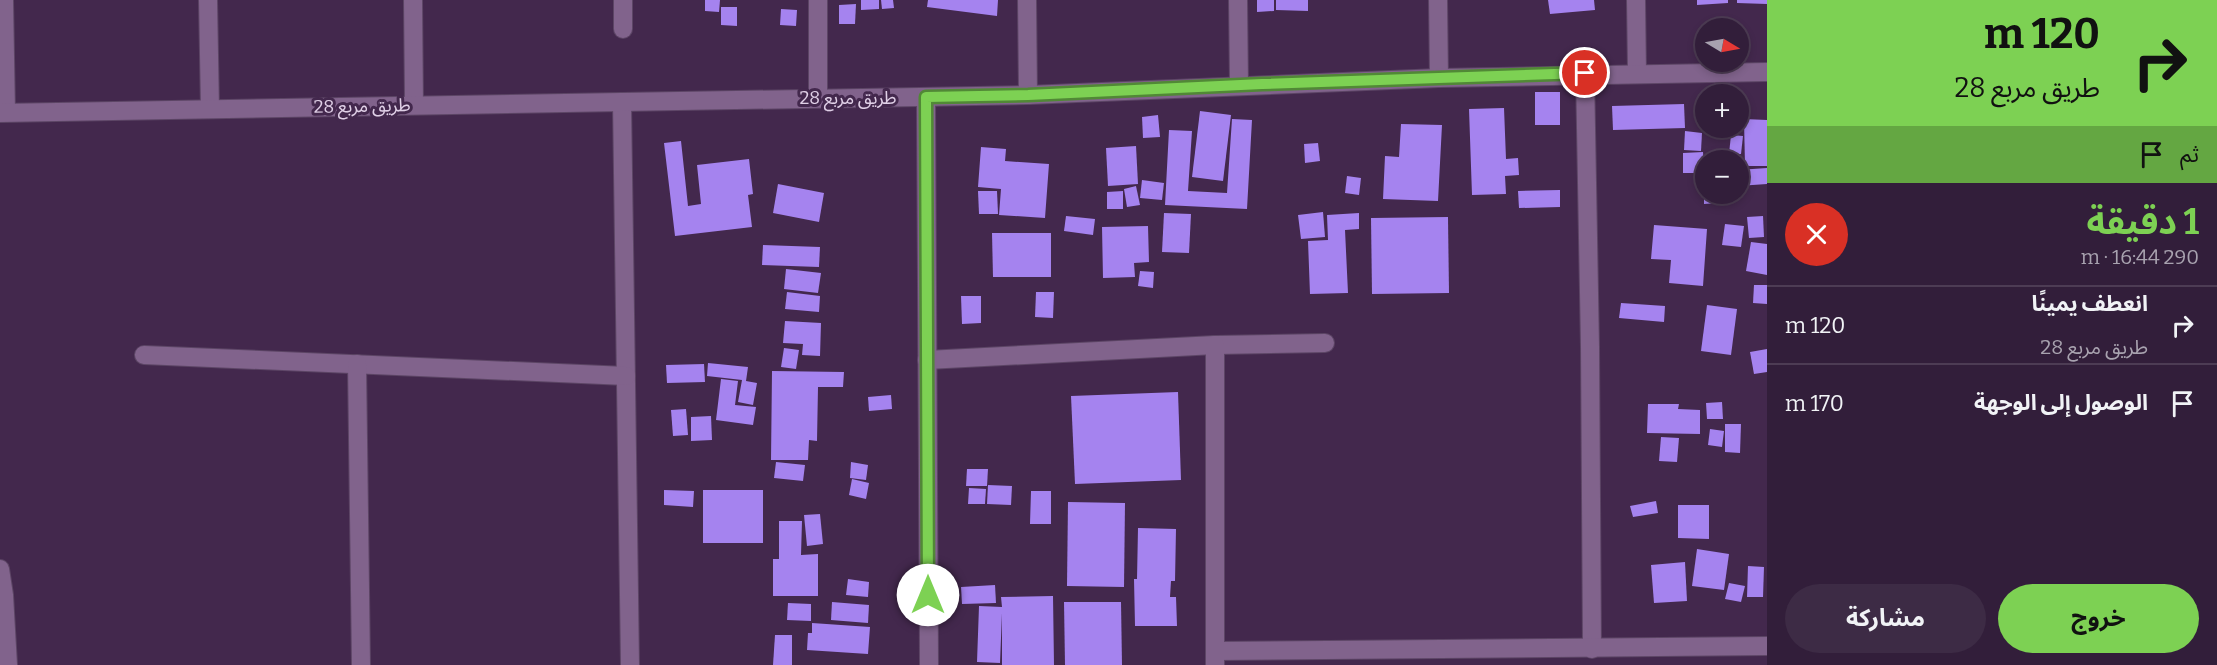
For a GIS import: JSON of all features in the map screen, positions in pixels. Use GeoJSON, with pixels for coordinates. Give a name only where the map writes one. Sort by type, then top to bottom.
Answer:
{"type":"FeatureCollection","features":[{"type":"Feature","properties":{"kind":"street"},"geometry":{"type":"LineString","coordinates":[[3,113],[4,0]]}},
{"type":"Feature","properties":{"kind":"street"},"geometry":{"type":"LineString","coordinates":[[208,0],[210,109]]}},
{"type":"Feature","properties":{"kind":"street"},"geometry":{"type":"LineString","coordinates":[[413,0],[414,105]]}},
{"type":"Feature","properties":{"kind":"street"},"geometry":{"type":"LineString","coordinates":[[623,0],[623,29]]}},
{"type":"Feature","properties":{"kind":"street"},"geometry":{"type":"LineString","coordinates":[[818,0],[818,97]]}},
{"type":"Feature","properties":{"kind":"street"},"geometry":{"type":"LineString","coordinates":[[1027,0],[1028,95]]}},
{"type":"Feature","properties":{"kind":"street"},"geometry":{"type":"LineString","coordinates":[[1238,0],[1239,85]]}},
{"type":"Feature","properties":{"kind":"street"},"geometry":{"type":"LineString","coordinates":[[1438,0],[1439,78]]}},
{"type":"Feature","properties":{"kind":"street"},"geometry":{"type":"LineString","coordinates":[[1636,0],[1637,73]]}},
{"type":"Feature","properties":{"kind":"street","name":"طريق مربع 28"},"geometry":{"type":"LineString","coordinates":[[3,113],[1028,95],[1585,73],[1767,72]]}},
{"type":"Feature","properties":{"kind":"street"},"geometry":{"type":"LineString","coordinates":[[1585,73],[1592,649]]}},
{"type":"Feature","properties":{"kind":"street"},"geometry":{"type":"LineString","coordinates":[[926,97],[929,665]]}},
{"type":"Feature","properties":{"kind":"street"},"geometry":{"type":"LineString","coordinates":[[622,102],[630,665]]}},
{"type":"Feature","properties":{"kind":"street"},"geometry":{"type":"LineString","coordinates":[[927,360],[1215,345],[1325,343]]}},
{"type":"Feature","properties":{"kind":"street"},"geometry":{"type":"LineString","coordinates":[[1215,345],[1215,658],[1767,646]]}},
{"type":"Feature","properties":{"kind":"street"},"geometry":{"type":"LineString","coordinates":[[144,355],[626,376]]}},
{"type":"Feature","properties":{"kind":"street"},"geometry":{"type":"LineString","coordinates":[[357,364],[361,665]]}},
{"type":"Feature","properties":{"kind":"street"},"geometry":{"type":"LineString","coordinates":[[0,569],[4,595],[8,665]]}},
{"type":"Feature","properties":{"kind":"building"},"geometry":{"type":"Polygon","coordinates":[[[705,0],[720,0],[719,12],[705,11],[705,0]]]}},
{"type":"Feature","properties":{"kind":"building"},"geometry":{"type":"Polygon","coordinates":[[[861,0],[879,0],[879,9],[861,10],[861,0]]]}},
{"type":"Feature","properties":{"kind":"building"},"geometry":{"type":"Polygon","coordinates":[[[881,0],[893,0],[894,8],[882,9],[881,0]]]}},
{"type":"Feature","properties":{"kind":"building"},"geometry":{"type":"Polygon","coordinates":[[[928,0],[998,0],[997,16],[927,7],[928,0]]]}},
{"type":"Feature","properties":{"kind":"building"},"geometry":{"type":"Polygon","coordinates":[[[1257,0],[1274,0],[1274,11],[1257,12],[1257,0]]]}},
{"type":"Feature","properties":{"kind":"building"},"geometry":{"type":"Polygon","coordinates":[[[1276,0],[1308,0],[1308,11],[1276,10],[1276,0]]]}},
{"type":"Feature","properties":{"kind":"building"},"geometry":{"type":"Polygon","coordinates":[[[1548,0],[1594,0],[1595,10],[1550,14],[1548,0]]]}},
{"type":"Feature","properties":{"kind":"building"},"geometry":{"type":"Polygon","coordinates":[[[1697,0],[1728,0],[1728,3],[1697,5],[1697,0]]]}},
{"type":"Feature","properties":{"kind":"building"},"geometry":{"type":"Polygon","coordinates":[[[1737,0],[1767,0],[1767,4],[1737,3],[1737,0]]]}},
{"type":"Feature","properties":{"kind":"building"},"geometry":{"type":"Polygon","coordinates":[[[856,4],[855,24],[839,24],[839,5],[856,4]]]}},
{"type":"Feature","properties":{"kind":"building"},"geometry":{"type":"Polygon","coordinates":[[[721,7],[737,7],[737,26],[721,25],[721,7]]]}},
{"type":"Feature","properties":{"kind":"building"},"geometry":{"type":"Polygon","coordinates":[[[781,9],[797,10],[796,26],[780,25],[781,9]]]}},
{"type":"Feature","properties":{"kind":"building"},"geometry":{"type":"Polygon","coordinates":[[[1535,92],[1560,92],[1560,125],[1535,125],[1535,92]]]}},
{"type":"Feature","properties":{"kind":"building"},"geometry":{"type":"Polygon","coordinates":[[[1684,104],[1685,128],[1613,130],[1612,106],[1684,104]]]}},
{"type":"Feature","properties":{"kind":"building"},"geometry":{"type":"Polygon","coordinates":[[[1504,108],[1506,159],[1518,158],[1519,175],[1505,176],[1506,194],[1472,195],[1469,109],[1504,108]]]}},
{"type":"Feature","properties":{"kind":"building"},"geometry":{"type":"Polygon","coordinates":[[[1200,111],[1231,115],[1223,181],[1192,177],[1200,111]]]}},
{"type":"Feature","properties":{"kind":"building"},"geometry":{"type":"Polygon","coordinates":[[[1158,115],[1160,137],[1143,138],[1142,117],[1158,115]]]}},
{"type":"Feature","properties":{"kind":"building"},"geometry":{"type":"Polygon","coordinates":[[[1232,119],[1252,120],[1247,209],[1165,205],[1169,130],[1192,131],[1188,191],[1227,193],[1232,119]]]}},
{"type":"Feature","properties":{"kind":"building"},"geometry":{"type":"Polygon","coordinates":[[[1749,119],[1767,120],[1767,166],[1749,166],[1749,150],[1745,150],[1744,138],[1749,138],[1749,119]]]}},
{"type":"Feature","properties":{"kind":"building"},"geometry":{"type":"Polygon","coordinates":[[[1401,124],[1442,125],[1438,201],[1383,199],[1385,156],[1399,157],[1401,124]]]}},
{"type":"Feature","properties":{"kind":"building"},"geometry":{"type":"Polygon","coordinates":[[[1685,131],[1695,132],[1695,138],[1702,138],[1701,150],[1684,150],[1685,131]]]}},
{"type":"Feature","properties":{"kind":"building"},"geometry":{"type":"Polygon","coordinates":[[[1731,138],[1743,138],[1741,150],[1729,150],[1731,138]]]}},
{"type":"Feature","properties":{"kind":"building"},"geometry":{"type":"Polygon","coordinates":[[[681,141],[688,206],[701,204],[697,165],[749,159],[753,194],[748,195],[752,227],[675,236],[664,143],[681,141]]]}},
{"type":"Feature","properties":{"kind":"building"},"geometry":{"type":"Polygon","coordinates":[[[1318,143],[1320,161],[1305,163],[1304,144],[1318,143]]]}},
{"type":"Feature","properties":{"kind":"building"},"geometry":{"type":"Polygon","coordinates":[[[1136,146],[1138,184],[1108,186],[1106,148],[1136,146]]]}},
{"type":"Feature","properties":{"kind":"building"},"geometry":{"type":"Polygon","coordinates":[[[981,147],[1006,149],[1005,161],[1049,164],[1045,218],[999,215],[1001,189],[978,187],[981,147]]]}},
{"type":"Feature","properties":{"kind":"building"},"geometry":{"type":"Polygon","coordinates":[[[1695,152],[1695,173],[1683,173],[1683,153],[1695,152]]]}},
{"type":"Feature","properties":{"kind":"building"},"geometry":{"type":"Polygon","coordinates":[[[1767,168],[1767,184],[1749,185],[1749,169],[1767,168]]]}},
{"type":"Feature","properties":{"kind":"building"},"geometry":{"type":"Polygon","coordinates":[[[1347,176],[1361,178],[1359,195],[1345,193],[1347,176]]]}},
{"type":"Feature","properties":{"kind":"building"},"geometry":{"type":"Polygon","coordinates":[[[1142,180],[1164,183],[1162,200],[1140,198],[1142,180]]]}},
{"type":"Feature","properties":{"kind":"building"},"geometry":{"type":"Polygon","coordinates":[[[778,184],[824,193],[819,222],[773,213],[778,184]]]}},
{"type":"Feature","properties":{"kind":"building"},"geometry":{"type":"Polygon","coordinates":[[[1136,186],[1140,205],[1127,207],[1124,189],[1136,186]]]}},
{"type":"Feature","properties":{"kind":"building"},"geometry":{"type":"Polygon","coordinates":[[[1560,190],[1560,207],[1519,208],[1518,191],[1560,190]]]}},
{"type":"Feature","properties":{"kind":"building"},"geometry":{"type":"Polygon","coordinates":[[[978,191],[997,191],[998,214],[979,214],[978,191]]]}},
{"type":"Feature","properties":{"kind":"building"},"geometry":{"type":"Polygon","coordinates":[[[1123,191],[1123,209],[1107,209],[1107,192],[1123,191]]]}},
{"type":"Feature","properties":{"kind":"building"},"geometry":{"type":"Polygon","coordinates":[[[1323,212],[1325,237],[1301,239],[1298,215],[1323,212]]]}},
{"type":"Feature","properties":{"kind":"building"},"geometry":{"type":"Polygon","coordinates":[[[1164,213],[1191,214],[1189,253],[1162,252],[1164,213]]]}},
{"type":"Feature","properties":{"kind":"building"},"geometry":{"type":"Polygon","coordinates":[[[1359,213],[1359,229],[1345,230],[1348,293],[1310,294],[1308,241],[1328,240],[1327,215],[1359,213]]]}},
{"type":"Feature","properties":{"kind":"building"},"geometry":{"type":"Polygon","coordinates":[[[1066,216],[1095,219],[1093,235],[1064,231],[1066,216]]]}},
{"type":"Feature","properties":{"kind":"building"},"geometry":{"type":"Polygon","coordinates":[[[1763,216],[1764,237],[1749,238],[1747,217],[1763,216]]]}},
{"type":"Feature","properties":{"kind":"building"},"geometry":{"type":"Polygon","coordinates":[[[1448,217],[1449,293],[1372,294],[1371,218],[1448,217]]]}},
{"type":"Feature","properties":{"kind":"building"},"geometry":{"type":"Polygon","coordinates":[[[1725,224],[1744,226],[1741,247],[1722,245],[1725,224]]]}},
{"type":"Feature","properties":{"kind":"building"},"geometry":{"type":"Polygon","coordinates":[[[1654,225],[1707,229],[1703,286],[1669,283],[1671,260],[1651,259],[1654,225]]]}},
{"type":"Feature","properties":{"kind":"building"},"geometry":{"type":"Polygon","coordinates":[[[1148,226],[1149,262],[1134,263],[1135,277],[1103,278],[1102,227],[1148,226]]]}},
{"type":"Feature","properties":{"kind":"building"},"geometry":{"type":"Polygon","coordinates":[[[992,233],[1051,233],[1051,277],[993,277],[992,233]]]}},
{"type":"Feature","properties":{"kind":"building"},"geometry":{"type":"Polygon","coordinates":[[[1751,242],[1767,244],[1767,275],[1746,271],[1751,242]]]}},
{"type":"Feature","properties":{"kind":"building"},"geometry":{"type":"Polygon","coordinates":[[[763,245],[820,247],[819,267],[762,265],[763,245]]]}},
{"type":"Feature","properties":{"kind":"building"},"geometry":{"type":"Polygon","coordinates":[[[786,269],[821,273],[818,293],[784,289],[786,269]]]}},
{"type":"Feature","properties":{"kind":"building"},"geometry":{"type":"Polygon","coordinates":[[[1140,271],[1154,272],[1153,288],[1138,286],[1140,271]]]}},
{"type":"Feature","properties":{"kind":"building"},"geometry":{"type":"Polygon","coordinates":[[[1754,285],[1767,285],[1767,304],[1753,303],[1754,285]]]}},
{"type":"Feature","properties":{"kind":"building"},"geometry":{"type":"Polygon","coordinates":[[[787,292],[820,296],[819,312],[785,309],[787,292]]]}},
{"type":"Feature","properties":{"kind":"building"},"geometry":{"type":"Polygon","coordinates":[[[1036,292],[1054,292],[1053,318],[1035,317],[1036,292]]]}},
{"type":"Feature","properties":{"kind":"building"},"geometry":{"type":"Polygon","coordinates":[[[961,296],[981,296],[981,323],[962,324],[961,296]]]}},
{"type":"Feature","properties":{"kind":"building"},"geometry":{"type":"Polygon","coordinates":[[[1621,303],[1665,306],[1664,322],[1619,318],[1621,303]]]}},
{"type":"Feature","properties":{"kind":"building"},"geometry":{"type":"Polygon","coordinates":[[[1707,305],[1737,309],[1731,355],[1701,351],[1707,305]]]}},
{"type":"Feature","properties":{"kind":"building"},"geometry":{"type":"Polygon","coordinates":[[[785,321],[821,323],[820,356],[802,355],[803,344],[783,343],[785,321]]]}},
{"type":"Feature","properties":{"kind":"building"},"geometry":{"type":"Polygon","coordinates":[[[784,348],[799,350],[796,369],[781,367],[784,348]]]}},
{"type":"Feature","properties":{"kind":"building"},"geometry":{"type":"Polygon","coordinates":[[[1767,349],[1767,372],[1754,374],[1750,352],[1767,349]]]}},
{"type":"Feature","properties":{"kind":"building"},"geometry":{"type":"Polygon","coordinates":[[[708,363],[748,367],[746,381],[757,383],[753,405],[738,402],[742,380],[707,376],[708,363]]]}},
{"type":"Feature","properties":{"kind":"building"},"geometry":{"type":"Polygon","coordinates":[[[704,364],[705,382],[667,383],[666,365],[704,364]]]}},
{"type":"Feature","properties":{"kind":"building"},"geometry":{"type":"Polygon","coordinates":[[[772,371],[844,372],[843,387],[818,387],[817,441],[809,440],[808,460],[771,460],[772,371]]]}},
{"type":"Feature","properties":{"kind":"building"},"geometry":{"type":"Polygon","coordinates":[[[721,379],[738,381],[735,405],[756,407],[753,425],[716,420],[721,379]]]}},
{"type":"Feature","properties":{"kind":"building"},"geometry":{"type":"Polygon","coordinates":[[[1178,392],[1181,480],[1075,484],[1071,396],[1178,392]]]}},
{"type":"Feature","properties":{"kind":"building"},"geometry":{"type":"Polygon","coordinates":[[[891,395],[892,409],[869,411],[868,397],[891,395]]]}},
{"type":"Feature","properties":{"kind":"building"},"geometry":{"type":"Polygon","coordinates":[[[1722,402],[1723,419],[1707,419],[1706,403],[1722,402]]]}},
{"type":"Feature","properties":{"kind":"building"},"geometry":{"type":"Polygon","coordinates":[[[1648,404],[1679,404],[1678,409],[1700,410],[1700,434],[1647,433],[1648,404]]]}},
{"type":"Feature","properties":{"kind":"building"},"geometry":{"type":"Polygon","coordinates":[[[686,409],[688,435],[673,436],[671,410],[686,409]]]}},
{"type":"Feature","properties":{"kind":"building"},"geometry":{"type":"Polygon","coordinates":[[[711,416],[712,440],[691,441],[691,417],[711,416]]]}},
{"type":"Feature","properties":{"kind":"building"},"geometry":{"type":"Polygon","coordinates":[[[1725,424],[1741,424],[1740,453],[1725,452],[1725,424]]]}},
{"type":"Feature","properties":{"kind":"building"},"geometry":{"type":"Polygon","coordinates":[[[1710,429],[1724,431],[1722,447],[1708,445],[1710,429]]]}},
{"type":"Feature","properties":{"kind":"building"},"geometry":{"type":"Polygon","coordinates":[[[1661,437],[1679,438],[1677,462],[1659,461],[1661,437]]]}},
{"type":"Feature","properties":{"kind":"building"},"geometry":{"type":"Polygon","coordinates":[[[776,462],[805,465],[803,481],[774,478],[776,462]]]}},
{"type":"Feature","properties":{"kind":"building"},"geometry":{"type":"Polygon","coordinates":[[[851,462],[868,465],[866,480],[850,478],[851,462]]]}},
{"type":"Feature","properties":{"kind":"building"},"geometry":{"type":"Polygon","coordinates":[[[967,469],[988,469],[987,486],[966,486],[967,469]]]}},
{"type":"Feature","properties":{"kind":"building"},"geometry":{"type":"Polygon","coordinates":[[[852,479],[869,483],[866,499],[849,495],[852,479]]]}},
{"type":"Feature","properties":{"kind":"building"},"geometry":{"type":"Polygon","coordinates":[[[988,485],[1012,486],[1011,505],[987,504],[988,485]]]}},
{"type":"Feature","properties":{"kind":"building"},"geometry":{"type":"Polygon","coordinates":[[[969,488],[986,489],[985,504],[968,504],[969,488]]]}},
{"type":"Feature","properties":{"kind":"building"},"geometry":{"type":"Polygon","coordinates":[[[664,490],[694,491],[693,507],[664,505],[664,490]]]}},
{"type":"Feature","properties":{"kind":"building"},"geometry":{"type":"Polygon","coordinates":[[[703,490],[763,490],[763,543],[703,543],[703,490]]]}},
{"type":"Feature","properties":{"kind":"building"},"geometry":{"type":"Polygon","coordinates":[[[1031,491],[1051,491],[1051,524],[1030,524],[1031,491]]]}},
{"type":"Feature","properties":{"kind":"building"},"geometry":{"type":"Polygon","coordinates":[[[1656,501],[1658,513],[1633,517],[1630,506],[1656,501]]]}},
{"type":"Feature","properties":{"kind":"building"},"geometry":{"type":"Polygon","coordinates":[[[1068,502],[1125,503],[1124,587],[1067,586],[1068,502]]]}},
{"type":"Feature","properties":{"kind":"building"},"geometry":{"type":"Polygon","coordinates":[[[1678,505],[1709,505],[1709,539],[1678,538],[1678,505]]]}},
{"type":"Feature","properties":{"kind":"building"},"geometry":{"type":"Polygon","coordinates":[[[820,514],[823,544],[807,546],[804,515],[820,514]]]}},
{"type":"Feature","properties":{"kind":"building"},"geometry":{"type":"Polygon","coordinates":[[[779,521],[802,521],[801,555],[818,554],[818,596],[773,596],[773,559],[779,559],[779,521]]]}},
{"type":"Feature","properties":{"kind":"building"},"geometry":{"type":"Polygon","coordinates":[[[1138,528],[1176,529],[1175,581],[1171,581],[1170,597],[1176,597],[1177,626],[1135,626],[1134,579],[1137,579],[1138,528]]]}},
{"type":"Feature","properties":{"kind":"building"},"geometry":{"type":"Polygon","coordinates":[[[1697,549],[1729,554],[1724,590],[1692,586],[1697,549]]]}},
{"type":"Feature","properties":{"kind":"building"},"geometry":{"type":"Polygon","coordinates":[[[1685,562],[1687,601],[1654,603],[1651,565],[1685,562]]]}},
{"type":"Feature","properties":{"kind":"building"},"geometry":{"type":"Polygon","coordinates":[[[1748,566],[1764,567],[1763,597],[1747,597],[1748,566]]]}},
{"type":"Feature","properties":{"kind":"building"},"geometry":{"type":"Polygon","coordinates":[[[848,579],[869,582],[868,597],[846,595],[848,579]]]}},
{"type":"Feature","properties":{"kind":"building"},"geometry":{"type":"Polygon","coordinates":[[[1729,583],[1745,586],[1741,602],[1725,599],[1729,583]]]}},
{"type":"Feature","properties":{"kind":"building"},"geometry":{"type":"Polygon","coordinates":[[[995,585],[996,603],[962,604],[961,587],[995,585]]]}},
{"type":"Feature","properties":{"kind":"building"},"geometry":{"type":"Polygon","coordinates":[[[1053,596],[1054,665],[1002,665],[1002,613],[1000,663],[977,662],[979,606],[1002,607],[1001,597],[1053,596]]]}},
{"type":"Feature","properties":{"kind":"building"},"geometry":{"type":"Polygon","coordinates":[[[832,602],[869,605],[868,623],[831,620],[832,602]]]}},
{"type":"Feature","properties":{"kind":"building"},"geometry":{"type":"Polygon","coordinates":[[[1064,602],[1121,602],[1122,665],[1065,665],[1064,602]]]}},
{"type":"Feature","properties":{"kind":"building"},"geometry":{"type":"Polygon","coordinates":[[[788,603],[811,604],[811,621],[787,620],[788,603]]]}},
{"type":"Feature","properties":{"kind":"building"},"geometry":{"type":"Polygon","coordinates":[[[812,623],[870,627],[868,654],[807,650],[808,633],[812,633],[812,623]]]}},
{"type":"Feature","properties":{"kind":"building"},"geometry":{"type":"Polygon","coordinates":[[[775,635],[792,635],[792,665],[773,665],[775,635]]]}},
{"type":"Feature","properties":{"kind":"route"},"geometry":{"type":"LineString","coordinates":[[928,595],[926,97],[1585,73]]}}]}
